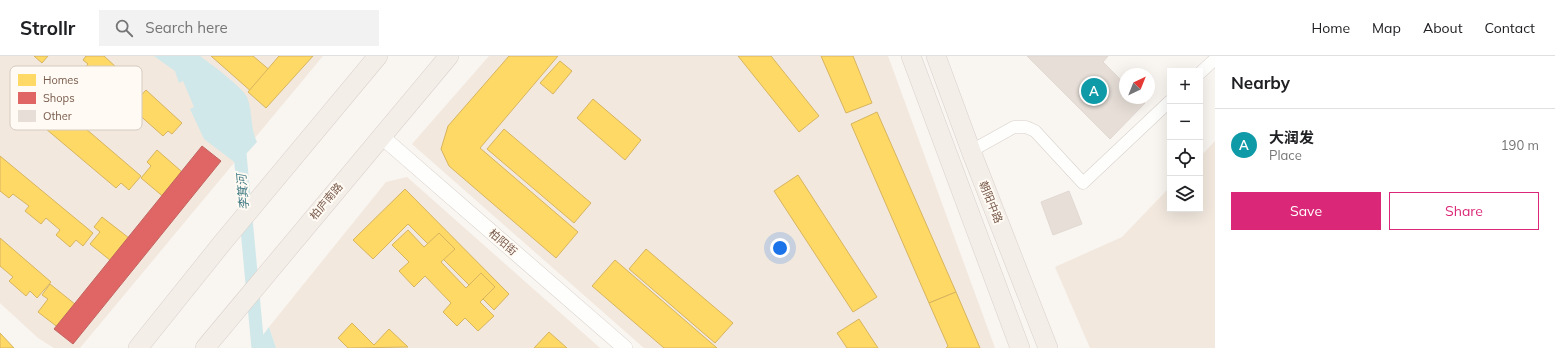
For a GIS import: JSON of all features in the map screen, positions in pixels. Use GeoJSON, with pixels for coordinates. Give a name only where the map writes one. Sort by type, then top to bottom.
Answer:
{"type":"FeatureCollection","features":[{"type":"Feature","properties":{"kind":"main road"},"geometry":{"type":"LineString","coordinates":[[138,348],[223,242],[378,56]]}},
{"type":"Feature","properties":{"kind":"main road","name":"柏庐南路"},"geometry":{"type":"LineString","coordinates":[[205,348],[276,261],[449,56]]}},
{"type":"Feature","properties":{"kind":"main road"},"geometry":{"type":"LineString","coordinates":[[911,56],[1020,348]]}},
{"type":"Feature","properties":{"kind":"main road","name":"朝阳中路"},"geometry":{"type":"LineString","coordinates":[[936,56],[971,151],[1048,348]]}},
{"type":"Feature","properties":{"kind":"street"},"geometry":{"type":"LineString","coordinates":[[1203,70],[1215,59]]}},
{"type":"Feature","properties":{"kind":"street"},"geometry":{"type":"LineString","coordinates":[[971,151],[1014,127],[1026,127],[1036,131],[1083,183],[1167,104]]}},
{"type":"Feature","properties":{"kind":"street","name":"柏阳街"},"geometry":{"type":"LineString","coordinates":[[381,136],[625,348]]}},
{"type":"Feature","properties":{"kind":"shaded area"},"geometry":{"type":"Polygon","coordinates":[[[0,56],[323,56],[80,348],[54,348],[38,338],[0,303],[0,56]]]}},
{"type":"Feature","properties":{"kind":"shaded area"},"geometry":{"type":"Polygon","coordinates":[[[489,56],[888,56],[995,348],[644,348],[412,144],[489,56]]]}},
{"type":"Feature","properties":{"kind":"shaded area"},"geometry":{"type":"Polygon","coordinates":[[[1215,141],[1215,348],[1090,348],[1055,267],[1122,237],[1167,190],[1167,212],[1203,212],[1203,154],[1215,141]]]}},
{"type":"Feature","properties":{"kind":"shaded area"},"geometry":{"type":"Polygon","coordinates":[[[407,177],[600,348],[276,348],[269,327],[386,182],[407,177]]]}},
{"type":"Feature","properties":{"kind":"water"},"geometry":{"type":"Polygon","coordinates":[[[154,56],[200,56],[226,76],[244,93],[249,103],[253,131],[257,142],[237,164],[204,139],[190,109],[194,107],[183,81],[179,83],[175,71],[154,56]]]}},
{"type":"Feature","properties":{"kind":"water"},"geometry":{"type":"Polygon","coordinates":[[[269,327],[276,348],[253,348],[269,327]]]}},
{"type":"Feature","properties":{"kind":"building: Homes"},"geometry":{"type":"Polygon","coordinates":[[[34,56],[48,56],[42,63],[34,56]]]}},
{"type":"Feature","properties":{"kind":"building: Homes"},"geometry":{"type":"Polygon","coordinates":[[[86,56],[104,56],[115,66],[86,66],[88,64],[83,60],[86,56]]]}},
{"type":"Feature","properties":{"kind":"building: Homes"},"geometry":{"type":"Polygon","coordinates":[[[211,56],[253,56],[279,78],[269,89],[262,83],[253,93],[211,56]]]}},
{"type":"Feature","properties":{"kind":"building: Homes"},"geometry":{"type":"Polygon","coordinates":[[[279,56],[313,56],[266,108],[248,92],[279,56]]]}},
{"type":"Feature","properties":{"kind":"building: Homes"},"geometry":{"type":"Polygon","coordinates":[[[509,56],[558,56],[480,148],[578,232],[556,258],[449,166],[441,149],[448,126],[509,56]]]}},
{"type":"Feature","properties":{"kind":"building: Homes"},"geometry":{"type":"Polygon","coordinates":[[[738,56],[771,56],[819,116],[799,132],[738,56]]]}},
{"type":"Feature","properties":{"kind":"building: Homes"},"geometry":{"type":"Polygon","coordinates":[[[821,56],[853,56],[872,103],[846,113],[821,56]]]}},
{"type":"Feature","properties":{"kind":"building: Homes"},"geometry":{"type":"Polygon","coordinates":[[[560,61],[572,71],[553,94],[540,83],[560,61]]]}},
{"type":"Feature","properties":{"kind":"building: Homes"},"geometry":{"type":"Polygon","coordinates":[[[146,90],[182,123],[172,134],[168,131],[163,136],[142,117],[142,94],[146,90]]]}},
{"type":"Feature","properties":{"kind":"building: Homes"},"geometry":{"type":"Polygon","coordinates":[[[593,99],[641,140],[625,160],[577,118],[593,99]]]}},
{"type":"Feature","properties":{"kind":"building: Homes"},"geometry":{"type":"Polygon","coordinates":[[[877,112],[956,292],[929,303],[851,124],[877,112]]]}},
{"type":"Feature","properties":{"kind":"building: Homes"},"geometry":{"type":"Polygon","coordinates":[[[504,129],[591,203],[574,223],[487,149],[504,129]]]}},
{"type":"Feature","properties":{"kind":"building: Homes"},"geometry":{"type":"Polygon","coordinates":[[[47,130],[87,130],[141,176],[129,190],[121,183],[116,188],[47,130]]]}},
{"type":"Feature","properties":{"kind":"building: Homes"},"geometry":{"type":"Polygon","coordinates":[[[157,150],[189,178],[182,186],[179,184],[166,199],[141,178],[151,166],[147,162],[157,150]]]}},
{"type":"Feature","properties":{"kind":"building: Homes"},"geometry":{"type":"Polygon","coordinates":[[[0,156],[93,233],[83,246],[76,240],[70,247],[56,235],[60,230],[46,218],[41,224],[25,211],[29,206],[13,194],[9,198],[0,191],[0,156]]]}},
{"type":"Feature","properties":{"kind":"building: Homes"},"geometry":{"type":"Polygon","coordinates":[[[798,175],[877,297],[853,312],[774,191],[798,175]]]}},
{"type":"Feature","properties":{"kind":"building: Homes"},"geometry":{"type":"Polygon","coordinates":[[[405,189],[509,294],[494,310],[408,224],[373,259],[353,240],[405,189]]]}},
{"type":"Feature","properties":{"kind":"building: Homes"},"geometry":{"type":"Polygon","coordinates":[[[102,217],[138,245],[130,255],[126,252],[116,265],[90,244],[100,232],[94,227],[102,217]]]}},
{"type":"Feature","properties":{"kind":"building: Homes"},"geometry":{"type":"Polygon","coordinates":[[[408,230],[424,247],[439,233],[455,249],[441,262],[466,288],[481,273],[495,287],[480,302],[494,316],[478,331],[465,318],[457,326],[443,312],[451,303],[425,276],[414,287],[399,271],[409,262],[392,245],[408,230]]]}},
{"type":"Feature","properties":{"kind":"building: Homes"},"geometry":{"type":"Polygon","coordinates":[[[0,238],[51,282],[37,298],[30,291],[26,296],[9,281],[13,277],[0,266],[0,238]]]}},
{"type":"Feature","properties":{"kind":"building: Homes"},"geometry":{"type":"Polygon","coordinates":[[[646,249],[733,323],[715,343],[629,269],[646,249]]]}},
{"type":"Feature","properties":{"kind":"building: Homes"},"geometry":{"type":"Polygon","coordinates":[[[615,260],[717,348],[664,348],[592,286],[615,260]]]}},
{"type":"Feature","properties":{"kind":"building: Homes"},"geometry":{"type":"Polygon","coordinates":[[[50,284],[86,313],[78,323],[74,319],[64,332],[38,312],[48,299],[42,295],[50,284]]]}},
{"type":"Feature","properties":{"kind":"building: Homes"},"geometry":{"type":"Polygon","coordinates":[[[956,292],[980,348],[946,348],[948,346],[929,303],[956,292]]]}},
{"type":"Feature","properties":{"kind":"building: Homes"},"geometry":{"type":"Polygon","coordinates":[[[859,319],[878,348],[847,348],[837,333],[859,319]]]}},
{"type":"Feature","properties":{"kind":"building: Homes"},"geometry":{"type":"Polygon","coordinates":[[[352,323],[374,345],[389,329],[408,347],[348,348],[338,338],[352,323]]]}},
{"type":"Feature","properties":{"kind":"building: Homes"},"geometry":{"type":"Polygon","coordinates":[[[549,332],[567,348],[534,348],[549,332]]]}},
{"type":"Feature","properties":{"kind":"building: Homes"},"geometry":{"type":"Polygon","coordinates":[[[0,333],[14,348],[0,348],[0,333]]]}},
{"type":"Feature","properties":{"kind":"building: Shops"},"geometry":{"type":"Polygon","coordinates":[[[202,146],[221,161],[73,344],[54,329],[202,146]]]}},
{"type":"Feature","properties":{"kind":"building: Other"},"geometry":{"type":"Polygon","coordinates":[[[1027,56],[1108,56],[1103,62],[1119,78],[1119,104],[1144,104],[1110,139],[1027,56]]]}},
{"type":"Feature","properties":{"kind":"building: Other"},"geometry":{"type":"Polygon","coordinates":[[[1069,191],[1082,224],[1053,235],[1041,202],[1069,191]]]}},
{"type":"Feature","properties":{"kind":"waterway","name":"李箕河"},"geometry":{"type":"LineString","coordinates":[[239,143],[258,348]]}},
{"type":"Feature","properties":{"kind":"place","name":"大润发"},"geometry":{"type":"Point","coordinates":[1094,91]}}]}
